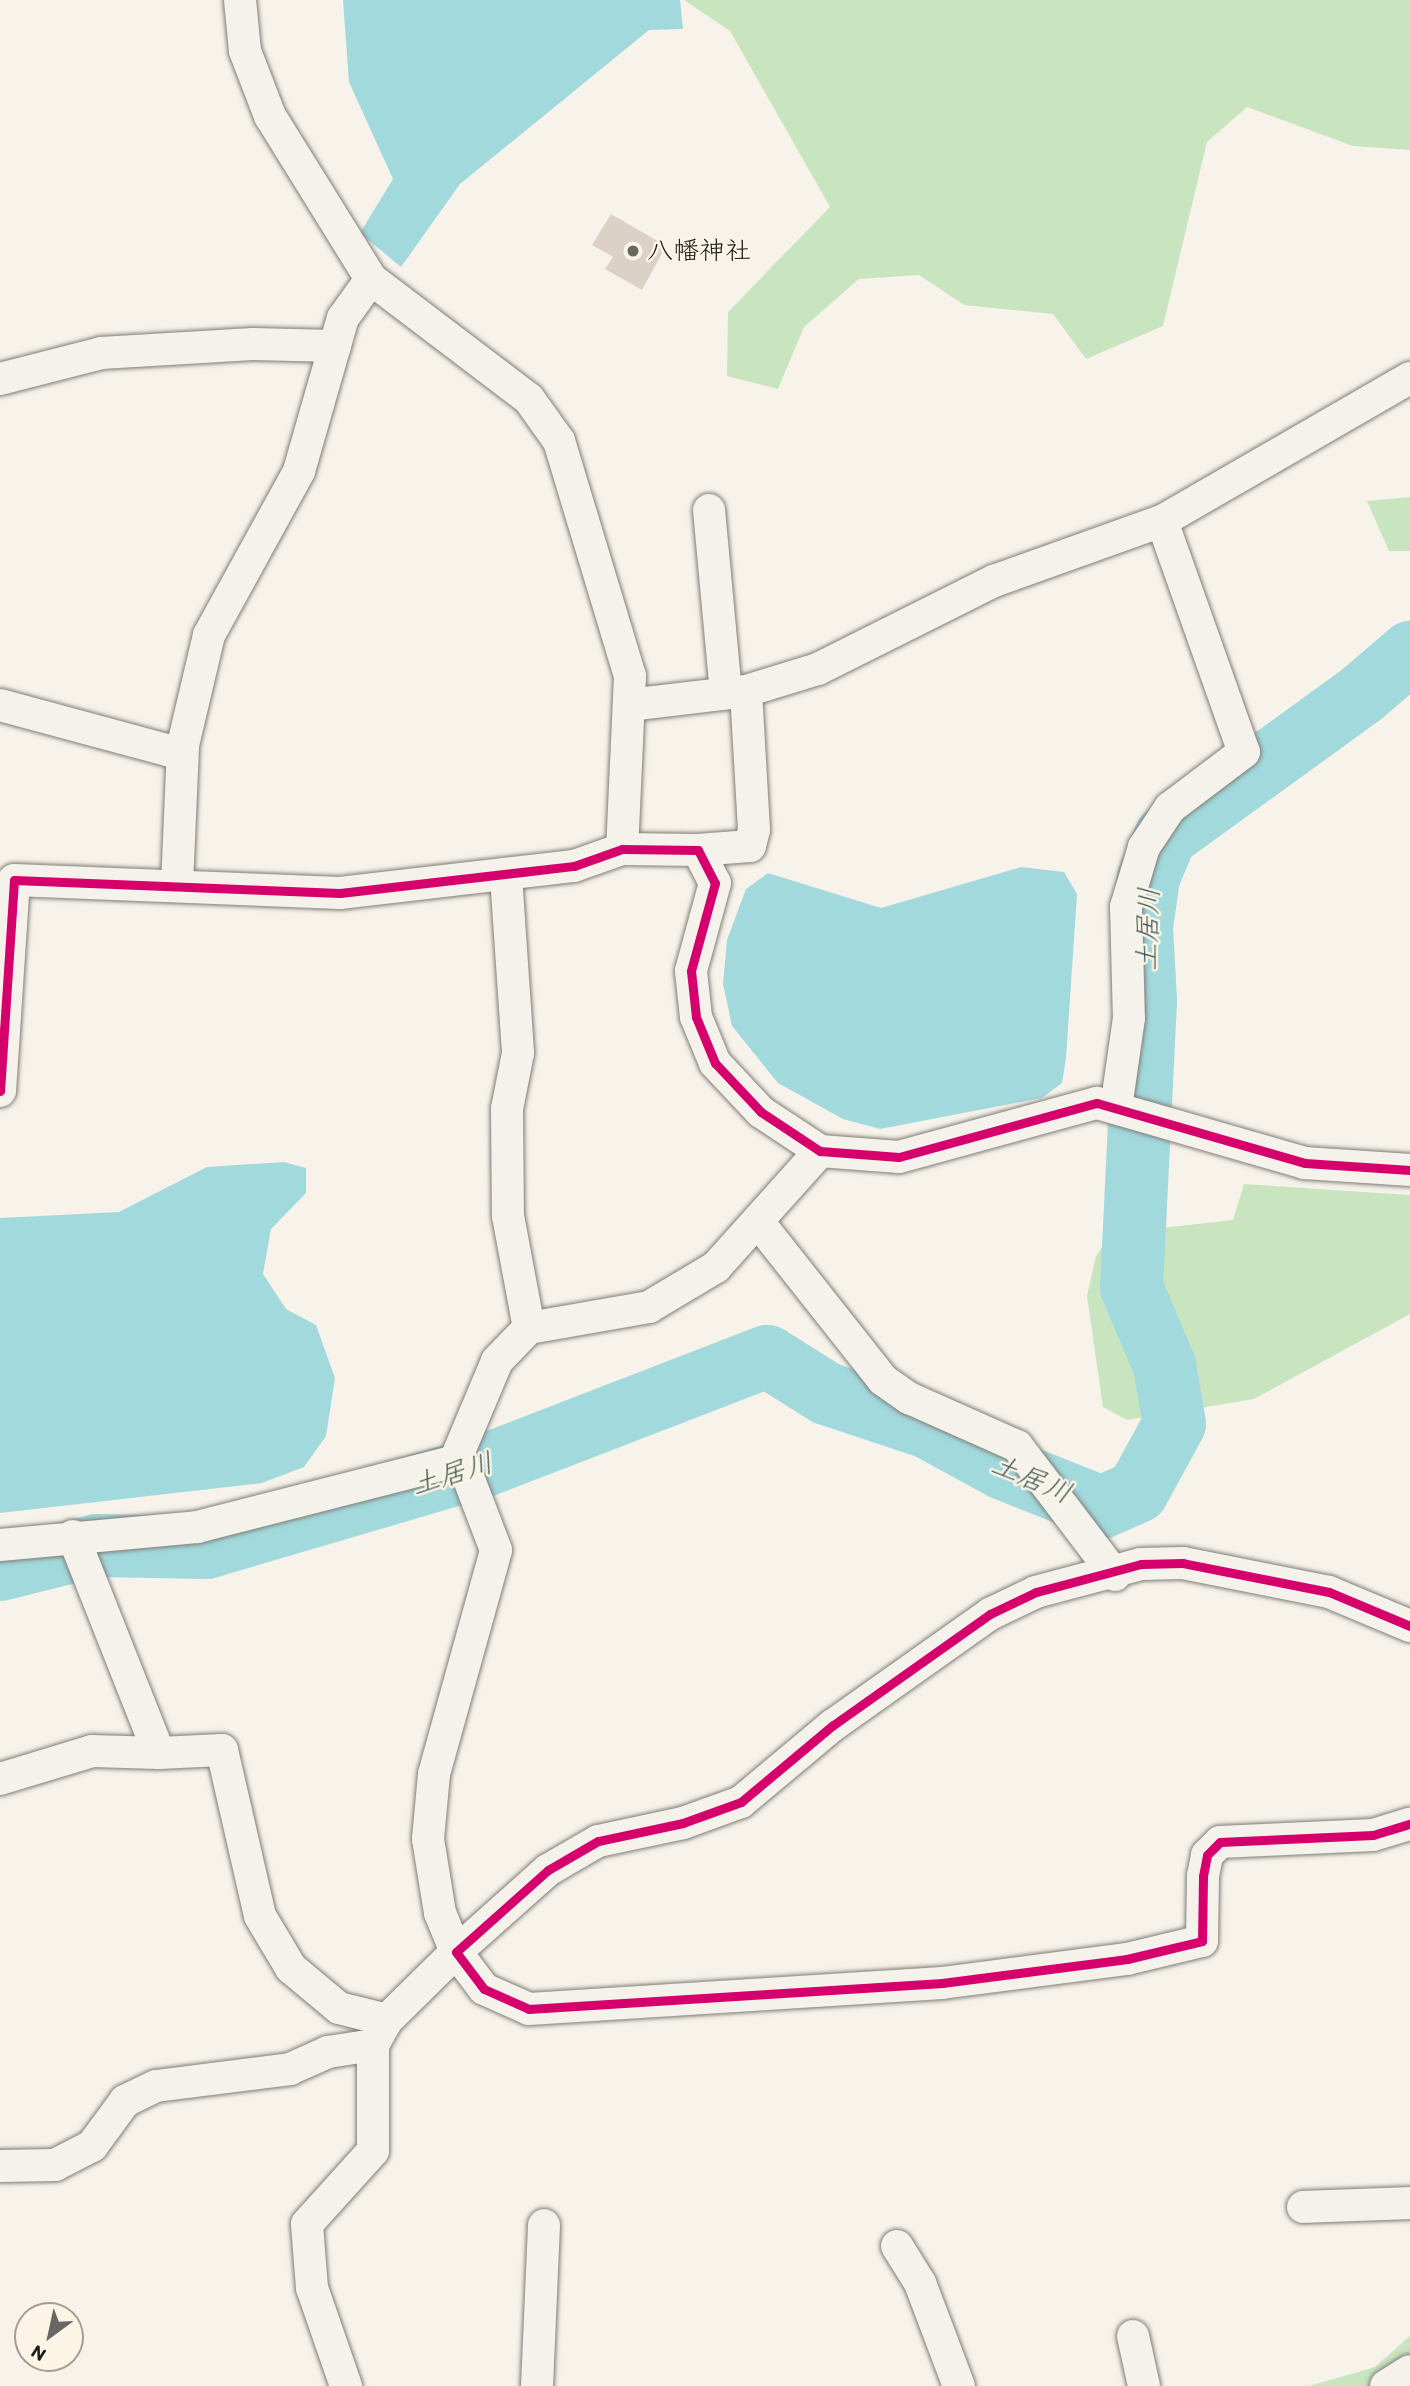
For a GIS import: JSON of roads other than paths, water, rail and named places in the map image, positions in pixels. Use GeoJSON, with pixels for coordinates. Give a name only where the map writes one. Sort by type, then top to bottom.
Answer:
{"type":"FeatureCollection","features":[{"type":"Feature","properties":{"kind":"street"},"geometry":{"type":"LineString","coordinates":[[240,0],[245,51],[270,116],[371,279],[529,399],[559,441],[630,676],[622,849]]}},
{"type":"Feature","properties":{"kind":"street"},"geometry":{"type":"LineString","coordinates":[[177,885],[183,744],[209,635],[299,471],[343,318],[371,279]]}},
{"type":"Feature","properties":{"kind":"street"},"geometry":{"type":"LineString","coordinates":[[0,379],[101,354],[253,344],[335,346]]}},
{"type":"Feature","properties":{"kind":"street"},"geometry":{"type":"LineString","coordinates":[[629,705],[736,692],[818,669],[994,581],[1162,521],[1410,378]]}},
{"type":"Feature","properties":{"kind":"street"},"geometry":{"type":"LineString","coordinates":[[0,1091],[7,881],[340,892],[506,876],[574,866],[622,849],[698,850],[750,846],[754,830],[709,510]]}},
{"type":"Feature","properties":{"kind":"street"},"geometry":{"type":"LineString","coordinates":[[1116,1108],[1129,1018],[1126,907],[1144,847],[1170,808],[1244,752],[1162,521]]}},
{"type":"Feature","properties":{"kind":"street"},"geometry":{"type":"LineString","coordinates":[[0,705],[170,751],[183,744]]}},
{"type":"Feature","properties":{"kind":"street"},"geometry":{"type":"LineString","coordinates":[[698,850],[715,883],[691,971],[696,1017],[724,1073],[761,1112],[820,1151],[898,1157],[1097,1103],[1306,1163],[1410,1170]]}},
{"type":"Feature","properties":{"kind":"street"},"geometry":{"type":"LineString","coordinates":[[506,876],[517,1053],[507,1109],[508,1216],[529,1328]]}},
{"type":"Feature","properties":{"kind":"street"},"geometry":{"type":"LineString","coordinates":[[0,1545],[197,1527],[455,1461],[497,1361],[529,1328],[649,1307],[716,1267],[759,1223],[820,1151]]}},
{"type":"Feature","properties":{"kind":"street"},"geometry":{"type":"LineString","coordinates":[[759,1223],[883,1380],[909,1398],[1017,1446],[1115,1575]]}},
{"type":"Feature","properties":{"kind":"street"},"geometry":{"type":"LineString","coordinates":[[459,1454],[496,1550],[434,1773],[428,1839],[440,1913],[456,1952],[484,1989],[528,2009],[942,1983],[1127,1959],[1202,1941],[1203,1875],[1208,1855],[1220,1842],[1373,1835],[1410,1824]]}},
{"type":"Feature","properties":{"kind":"street"},"geometry":{"type":"LineString","coordinates":[[73,1538],[159,1753]]}},
{"type":"Feature","properties":{"kind":"street"},"geometry":{"type":"LineString","coordinates":[[0,2166],[55,2165],[92,2146],[125,2101],[156,2086],[290,2069],[380,2032],[456,1952],[548,1870],[598,1841],[683,1824],[741,1801],[834,1725],[990,1614],[1036,1592],[1115,1575],[1141,1564],[1183,1563],[1246,1571],[1329,1592],[1410,1626]]}},
{"type":"Feature","properties":{"kind":"street"},"geometry":{"type":"LineString","coordinates":[[0,1779],[92,1751],[222,1751],[260,1916],[291,1968],[339,2008],[380,2032]]}},
{"type":"Feature","properties":{"kind":"street"},"geometry":{"type":"LineString","coordinates":[[346,2386],[312,2288],[307,2224],[373,2151],[380,2032]]}},
{"type":"Feature","properties":{"kind":"street"},"geometry":{"type":"LineString","coordinates":[[1303,2207],[1410,2203]]}},
{"type":"Feature","properties":{"kind":"street"},"geometry":{"type":"LineString","coordinates":[[537,2386],[544,2225]]}},
{"type":"Feature","properties":{"kind":"street"},"geometry":{"type":"LineString","coordinates":[[897,2246],[920,2283],[959,2386]]}},
{"type":"Feature","properties":{"kind":"street"},"geometry":{"type":"LineString","coordinates":[[1133,2336],[1144,2386]]}},
{"type":"Feature","properties":{"kind":"street"},"geometry":{"type":"LineString","coordinates":[[1386,2386],[1410,2371]]}},
{"type":"Feature","properties":{"kind":"water"},"geometry":{"type":"Polygon","coordinates":[[[343,0],[680,0],[683,29],[649,30],[460,184],[401,267],[360,233],[393,179],[349,82],[343,0]]]}},
{"type":"Feature","properties":{"kind":"water"},"geometry":{"type":"Polygon","coordinates":[[[1021,867],[1064,872],[1077,894],[1062,1083],[1042,1098],[880,1129],[843,1119],[778,1083],[732,1026],[723,984],[727,940],[746,889],[768,873],[881,908],[1021,867]]]}},
{"type":"Feature","properties":{"kind":"water"},"geometry":{"type":"Polygon","coordinates":[[[284,1162],[306,1168],[306,1193],[271,1229],[263,1274],[286,1309],[316,1325],[335,1378],[326,1436],[304,1467],[262,1483],[0,1513],[0,1218],[119,1212],[207,1167],[284,1162]]]}},
{"type":"Feature","properties":{"kind":"waterway","name":"土居川"},"geometry":{"type":"LineString","coordinates":[[0,1569],[96,1545],[206,1547],[484,1465],[767,1356],[826,1393],[928,1427],[1003,1468],[1101,1507],[1137,1491],[1174,1423],[1164,1365],[1131,1287],[1145,999],[1141,927],[1148,877],[1165,836],[1361,694],[1410,652]]}},
{"type":"Feature","properties":{"kind":"place","name":"八幡神社"},"geometry":{"type":"Point","coordinates":[633,251]}}]}
